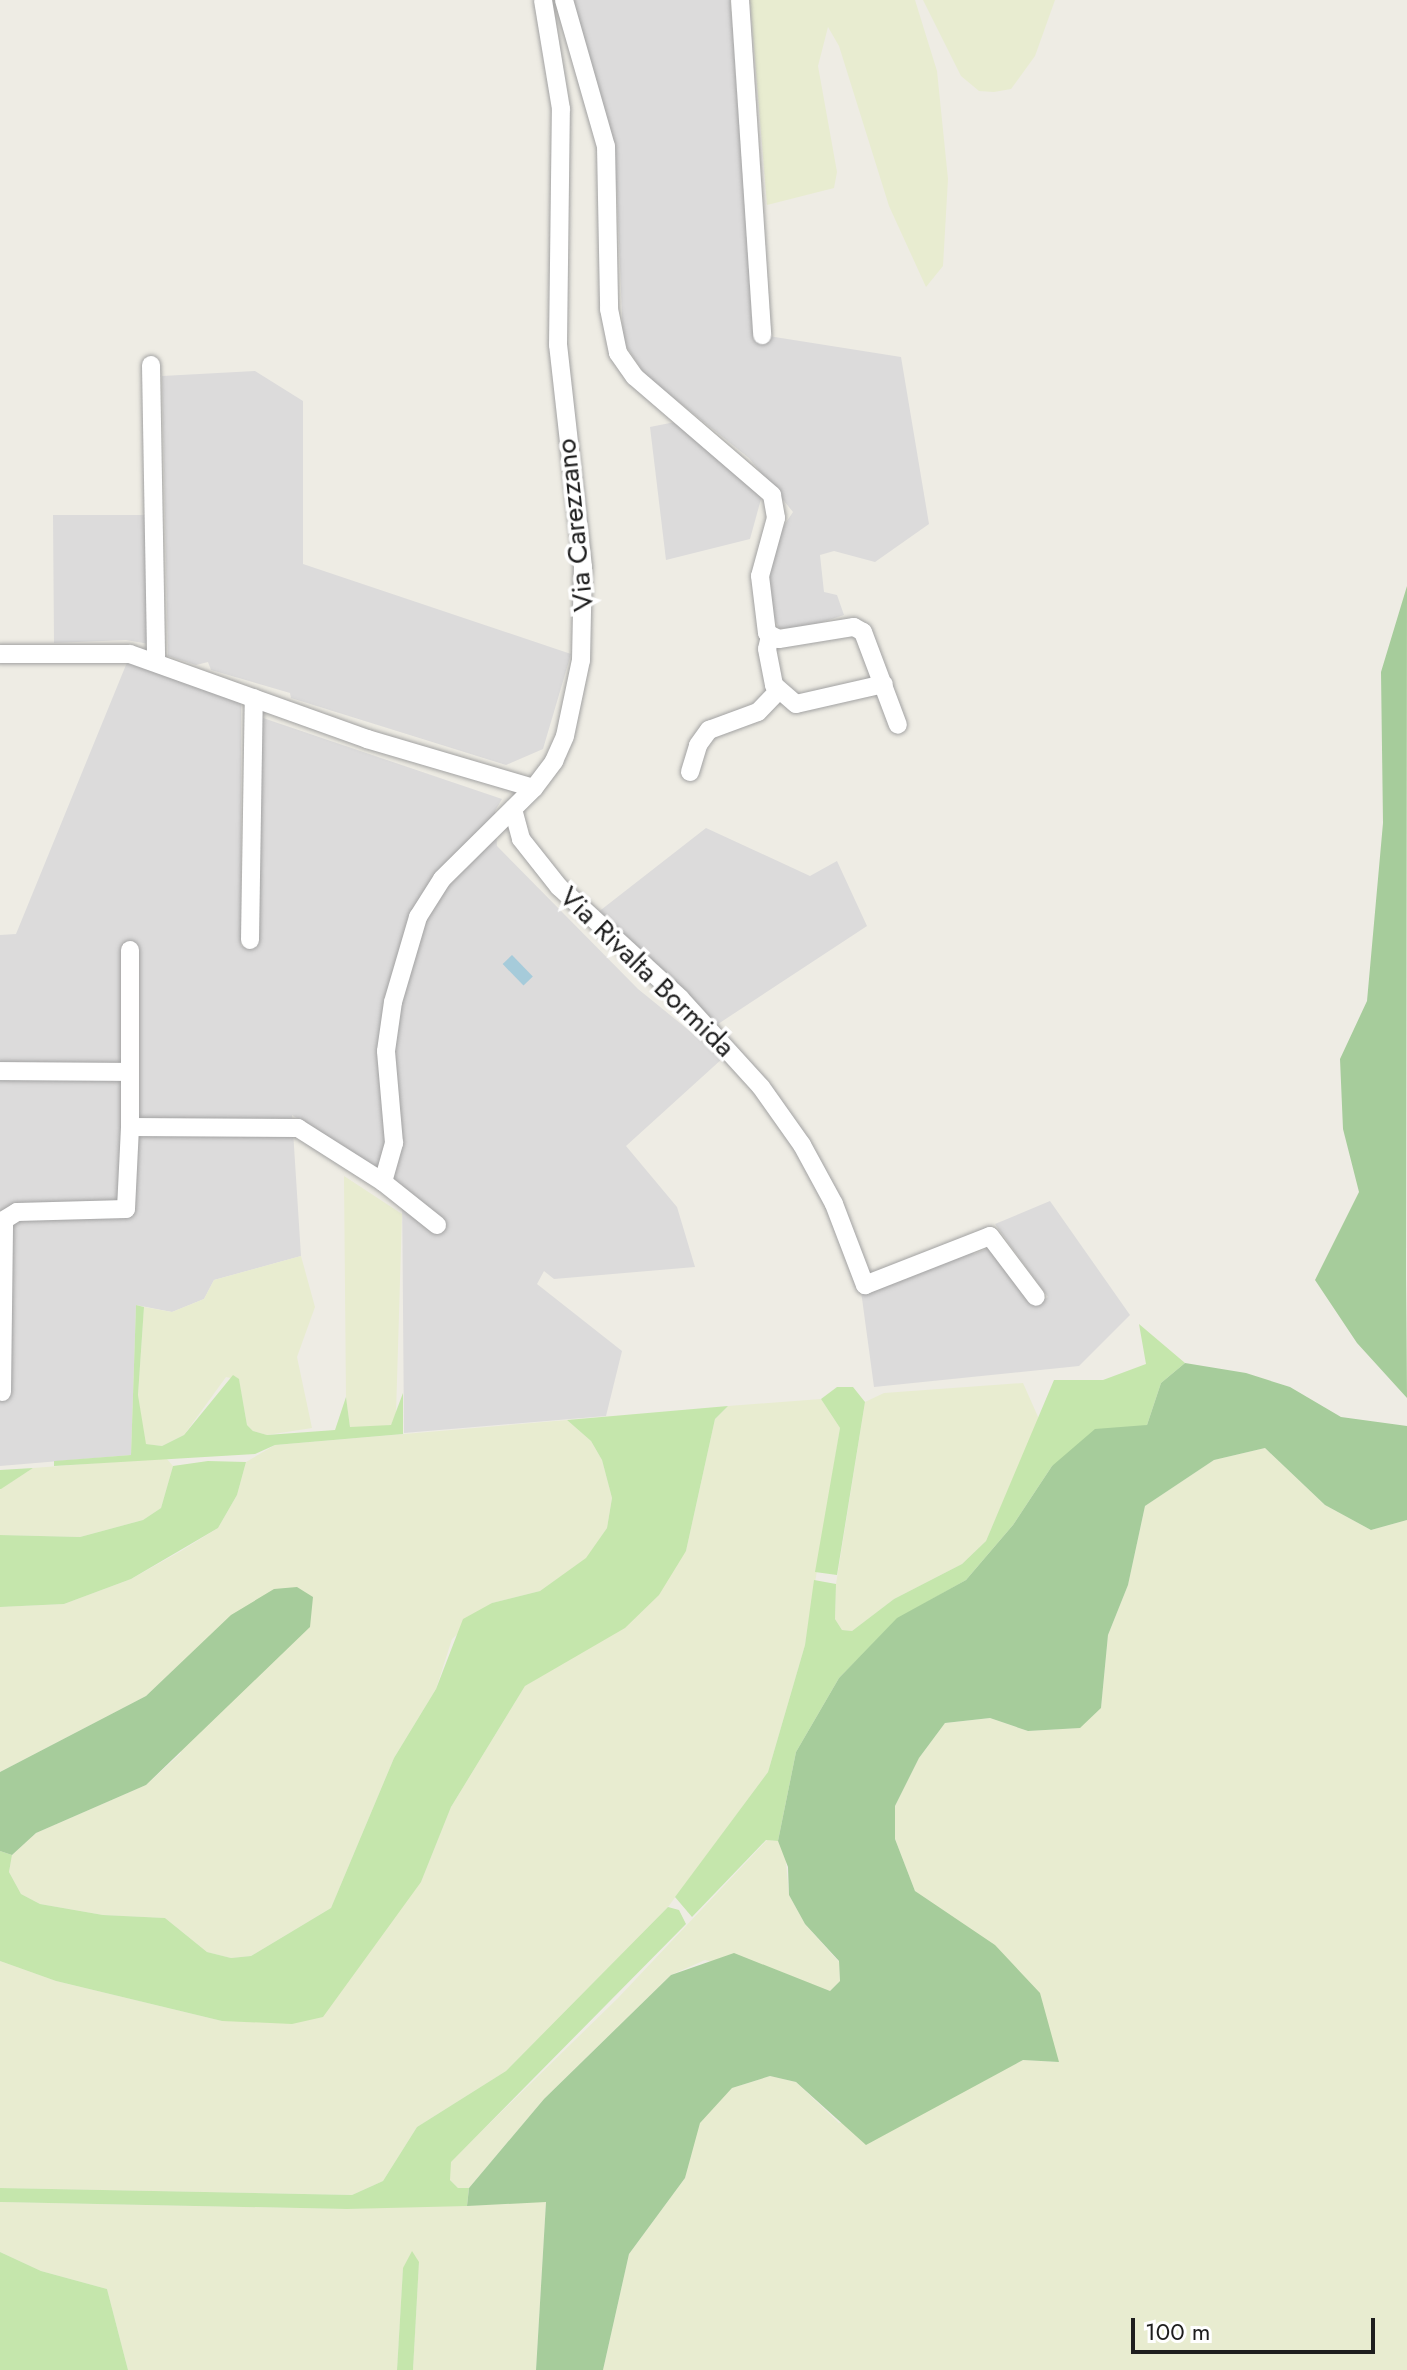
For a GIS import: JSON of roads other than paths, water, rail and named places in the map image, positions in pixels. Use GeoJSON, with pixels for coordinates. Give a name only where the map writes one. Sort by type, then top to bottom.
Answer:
{"type":"FeatureCollection","features":[{"type":"Feature","properties":{"kind":"street","name":"Via Carezzano"},"geometry":{"type":"LineString","coordinates":[[383,1182],[394,1143],[386,1051],[393,1002],[415,926],[442,879],[534,788],[565,736],[585,613],[559,366],[561,109],[543,0]]}},
{"type":"Feature","properties":{"kind":"street"},"geometry":{"type":"LineString","coordinates":[[564,0],[606,146],[608,294],[615,344],[635,377],[772,495],[776,518],[760,576],[764,626],[770,636],[767,649],[777,692],[796,704],[884,684]]}},
{"type":"Feature","properties":{"kind":"street"},"geometry":{"type":"LineString","coordinates":[[740,0],[762,335]]}},
{"type":"Feature","properties":{"kind":"street"},"geometry":{"type":"LineString","coordinates":[[151,365],[156,662]]}},
{"type":"Feature","properties":{"kind":"street"},"geometry":{"type":"LineString","coordinates":[[770,636],[854,627],[869,641],[898,725]]}},
{"type":"Feature","properties":{"kind":"street"},"geometry":{"type":"LineString","coordinates":[[0,654],[104,650],[156,662],[381,744],[534,788]]}},
{"type":"Feature","properties":{"kind":"street"},"geometry":{"type":"LineString","coordinates":[[690,772],[698,745],[709,730],[758,712],[777,692]]}},
{"type":"Feature","properties":{"kind":"street"},"geometry":{"type":"LineString","coordinates":[[250,940],[254,698]]}},
{"type":"Feature","properties":{"kind":"street","name":"Via Rivalta Bormida"},"geometry":{"type":"LineString","coordinates":[[513,809],[521,839],[553,881],[680,998],[756,1080],[802,1145],[834,1204],[865,1285],[990,1236],[1036,1297]]}},
{"type":"Feature","properties":{"kind":"street"},"geometry":{"type":"LineString","coordinates":[[2,1392],[4,1220],[17,1212],[126,1209],[130,1127],[130,950]]}},
{"type":"Feature","properties":{"kind":"street"},"geometry":{"type":"LineString","coordinates":[[0,1071],[130,1072]]}},
{"type":"Feature","properties":{"kind":"street"},"geometry":{"type":"LineString","coordinates":[[130,1127],[293,1127],[383,1182],[437,1225]]}},
{"type":"Feature","properties":{"kind":"water"},"geometry":{"type":"Polygon","coordinates":[[[512,955],[533,977],[523,986],[503,964],[512,955]]]}}]}
